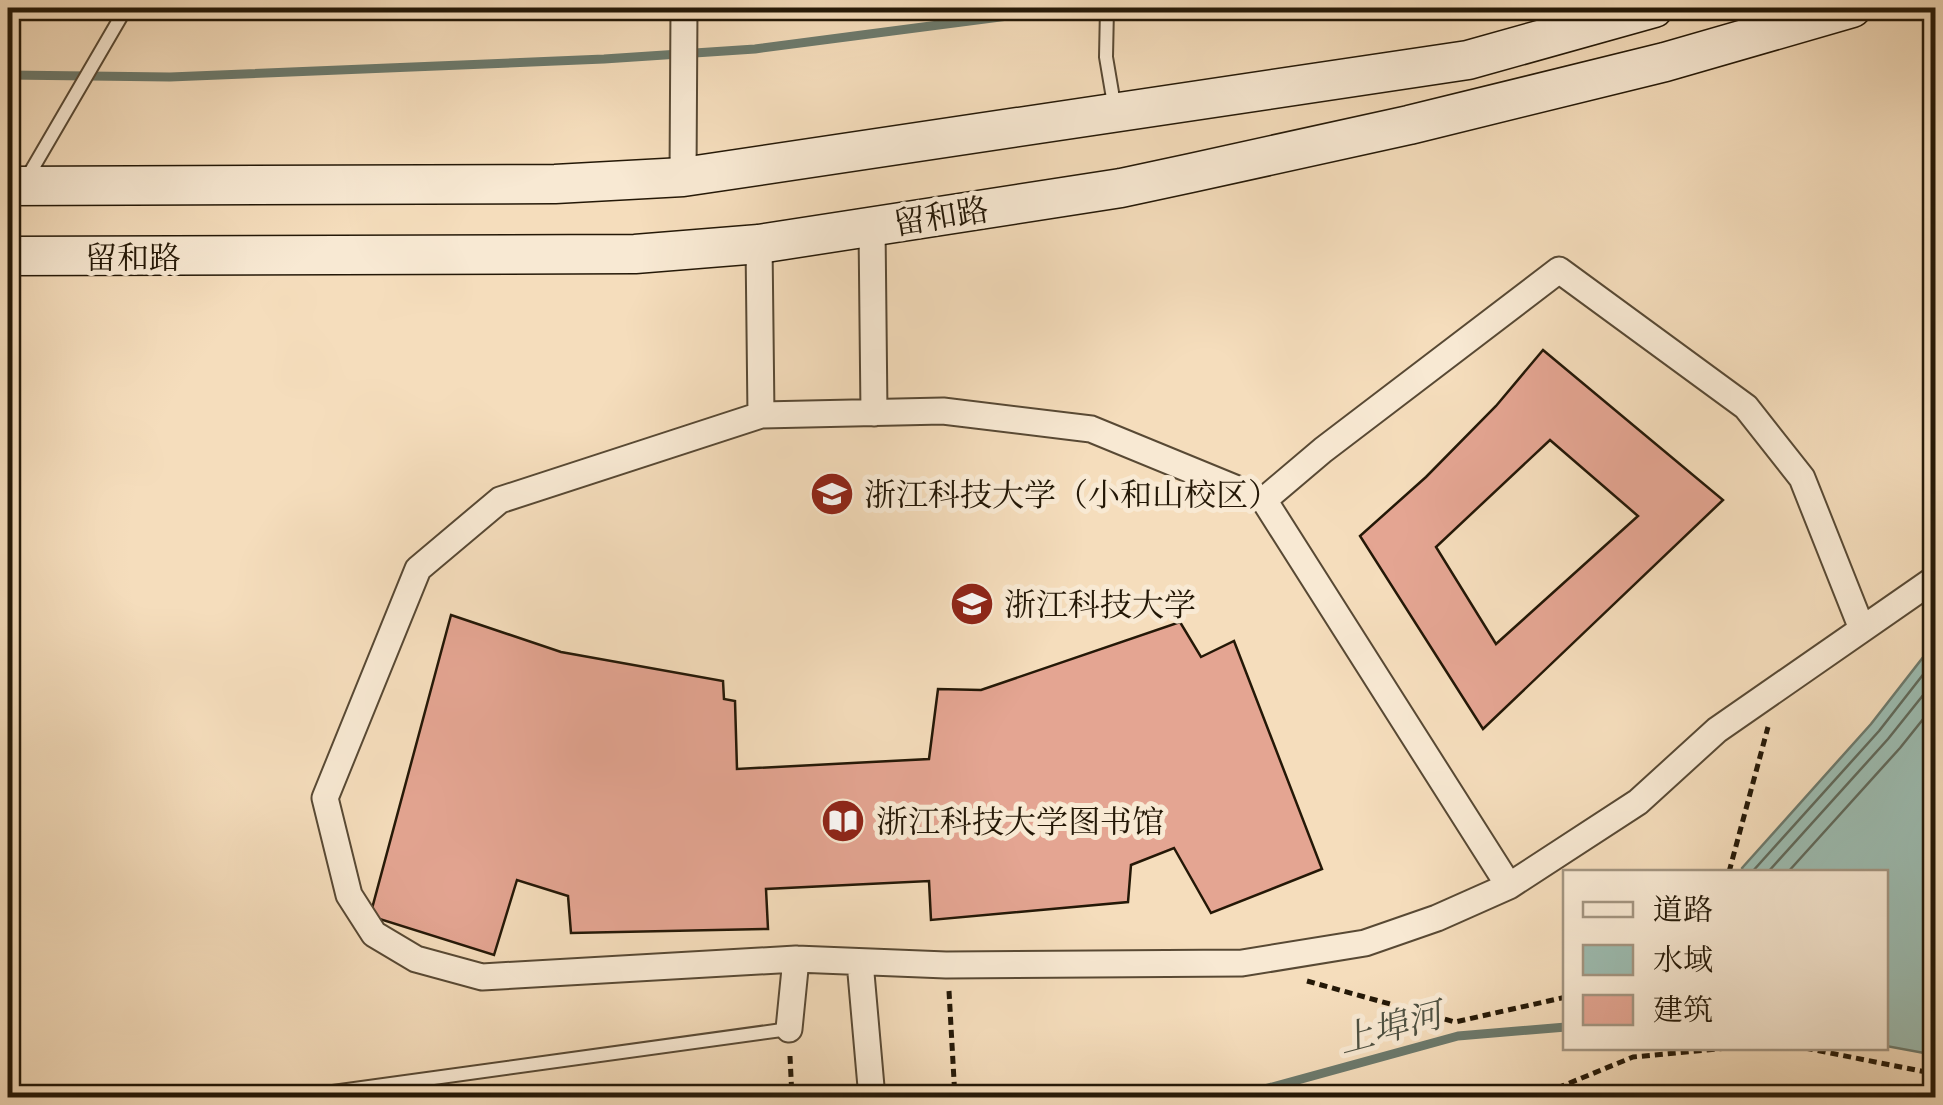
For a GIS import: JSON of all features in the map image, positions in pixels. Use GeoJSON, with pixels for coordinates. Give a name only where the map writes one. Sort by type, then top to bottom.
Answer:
{"type":"FeatureCollection","features":[{"type":"Feature","properties":{"kind":"main road","name":"留和路"},"geometry":{"type":"LineString","coordinates":[[8,256],[635,254],[759,244],[1121,188],[1409,125],[1665,62],[1852,8]]}},
{"type":"Feature","properties":{"kind":"main road"},"geometry":{"type":"LineString","coordinates":[[15,186],[554,184],[683,176],[1468,60],[1634,11]]}},
{"type":"Feature","properties":{"kind":"street"},"geometry":{"type":"LineString","coordinates":[[683,176],[684,8]]}},
{"type":"Feature","properties":{"kind":"street"},"geometry":{"type":"LineString","coordinates":[[872,227],[874,413]]}},
{"type":"Feature","properties":{"kind":"street"},"geometry":{"type":"LineString","coordinates":[[759,244],[761,415]]}},
{"type":"Feature","properties":{"kind":"street"},"geometry":{"type":"LineString","coordinates":[[1264,500],[1323,450],[1559,270],[1746,407],[1802,478],[1862,629]]}},
{"type":"Feature","properties":{"kind":"street"},"geometry":{"type":"LineString","coordinates":[[1509,886],[1264,500],[1091,429],[943,411],[761,415],[500,500],[418,569],[325,798],[349,895],[374,934],[416,959],[482,976],[796,959],[946,965],[1242,963],[1366,943],[1437,918],[1509,886],[1638,802],[1718,730],[1936,578]]}},
{"type":"Feature","properties":{"kind":"street"},"geometry":{"type":"LineString","coordinates":[[790,1029],[796,959]]}},
{"type":"Feature","properties":{"kind":"street"},"geometry":{"type":"LineString","coordinates":[[860,962],[872,1098]]}},
{"type":"Feature","properties":{"kind":"lane"},"geometry":{"type":"LineString","coordinates":[[15,186],[126,8]]}},
{"type":"Feature","properties":{"kind":"lane"},"geometry":{"type":"LineString","coordinates":[[1107,8],[1106,57],[1116,112]]}},
{"type":"Feature","properties":{"kind":"lane"},"geometry":{"type":"LineString","coordinates":[[289,1098],[790,1029]]}},
{"type":"Feature","properties":{"kind":"path"},"geometry":{"type":"LineString","coordinates":[[1731,870],[1768,726]]}},
{"type":"Feature","properties":{"kind":"path"},"geometry":{"type":"LineString","coordinates":[[946,965],[956,1098]]}},
{"type":"Feature","properties":{"kind":"path"},"geometry":{"type":"LineString","coordinates":[[1296,978],[1455,1022],[1563,998]]}},
{"type":"Feature","properties":{"kind":"path"},"geometry":{"type":"LineString","coordinates":[[790,1029],[792,1098]]}},
{"type":"Feature","properties":{"kind":"path"},"geometry":{"type":"LineString","coordinates":[[1533,1098],[1632,1057],[1707,1050]]}},
{"type":"Feature","properties":{"kind":"path"},"geometry":{"type":"LineString","coordinates":[[1815,1050],[1936,1074]]}},
{"type":"Feature","properties":{"kind":"water"},"geometry":{"type":"Polygon","coordinates":[[[1935,642],[1935,1055],[1888,1046],[1888,870],[1742,868],[1871,724],[1935,642]]]}},
{"type":"Feature","properties":{"kind":"building"},"geometry":{"type":"Polygon","coordinates":[[[1543,350],[1723,500],[1483,729],[1360,536],[1496,406],[1543,350]],[[1550,440],[1436,547],[1496,644],[1638,516],[1550,440]]]}},
{"type":"Feature","properties":{"kind":"building"},"geometry":{"type":"Polygon","coordinates":[[[451,615],[561,652],[723,681],[724,699],[735,701],[737,769],[929,759],[938,689],[981,690],[1180,622],[1201,657],[1234,641],[1322,869],[1211,913],[1174,848],[1131,865],[1128,902],[931,920],[929,881],[766,889],[768,929],[571,933],[568,896],[517,880],[494,955],[370,916],[451,615]]]}},
{"type":"Feature","properties":{"kind":"waterway"},"geometry":{"type":"LineString","coordinates":[[8,75],[170,77],[604,59],[755,49],[1069,8]]}},
{"type":"Feature","properties":{"kind":"waterway","name":"上埠河"},"geometry":{"type":"LineString","coordinates":[[1232,1098],[1458,1036],[1563,1027]]}},
{"type":"Feature","properties":{"kind":"place","name":"浙江科技大学（小和山校区）"},"geometry":{"type":"Point","coordinates":[832,494]}},
{"type":"Feature","properties":{"kind":"place","name":"浙江科技大学"},"geometry":{"type":"Point","coordinates":[972,604]}},
{"type":"Feature","properties":{"kind":"place","name":"浙江科技大学图书馆"},"geometry":{"type":"Point","coordinates":[843,821]}}]}
